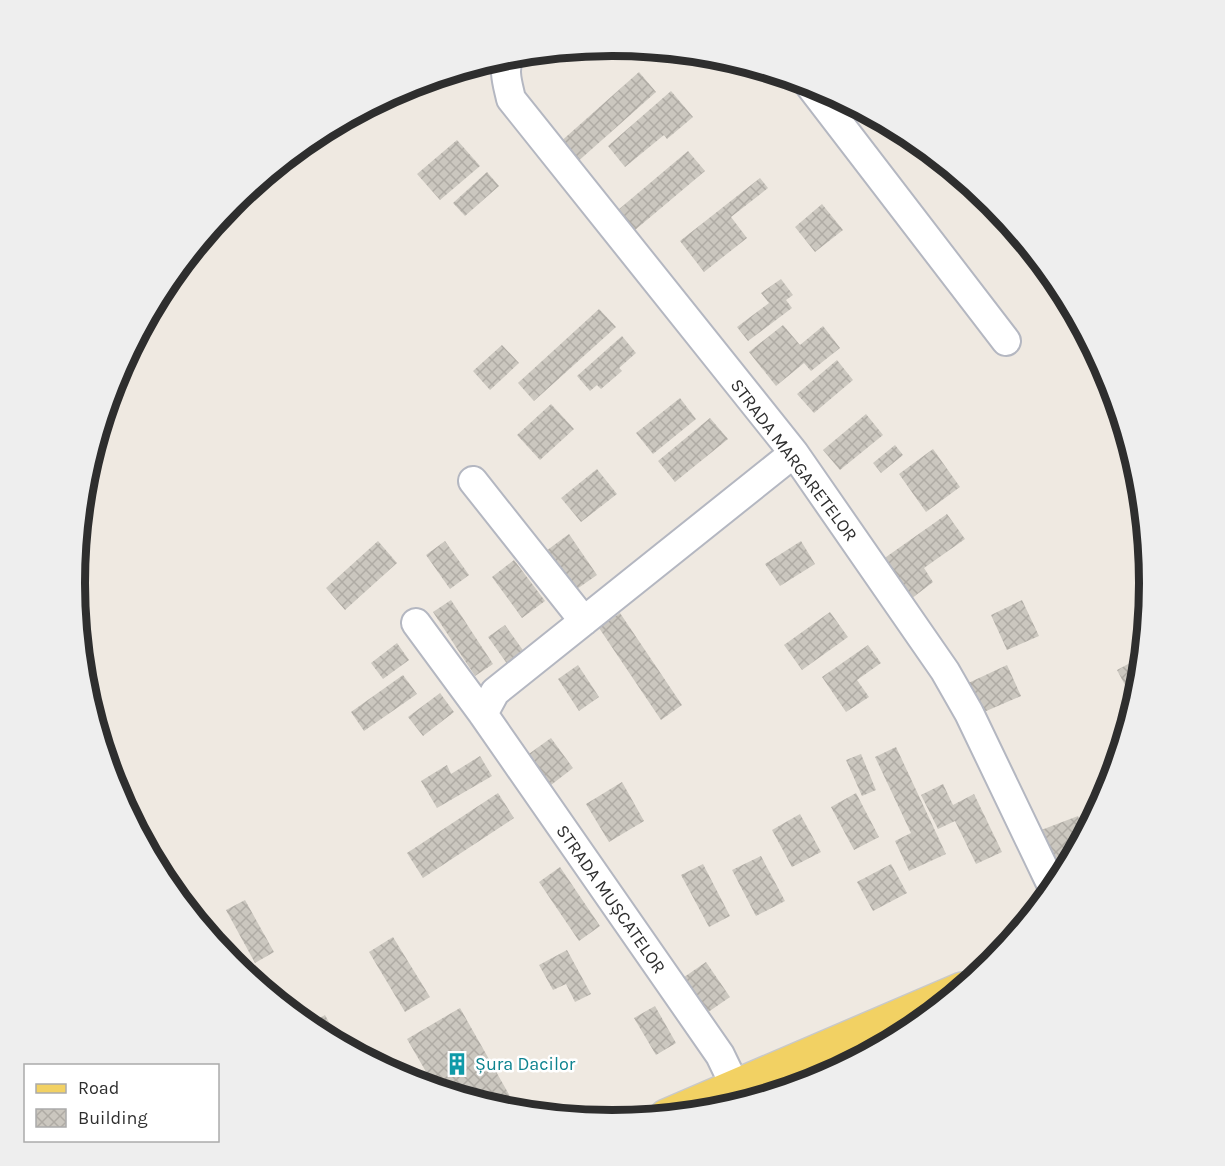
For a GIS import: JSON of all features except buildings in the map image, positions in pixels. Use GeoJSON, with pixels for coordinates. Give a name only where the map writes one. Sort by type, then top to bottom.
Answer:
{"type":"FeatureCollection","features":[{"type":"Feature","properties":{"kind":"main road"},"geometry":{"type":"LineString","coordinates":[[694,1104],[934,1001]]}},
{"type":"Feature","properties":{"kind":"street","name":"STRADA MARGARETELOR"},"geometry":{"type":"LineString","coordinates":[[507,67],[506,77],[511,99],[794,453],[945,671],[969,713],[1049,879]]}},
{"type":"Feature","properties":{"kind":"street"},"geometry":{"type":"LineString","coordinates":[[820,99],[1006,341]]}},
{"type":"Feature","properties":{"kind":"street"},"geometry":{"type":"LineString","coordinates":[[483,714],[495,692],[794,453]]}},
{"type":"Feature","properties":{"kind":"street"},"geometry":{"type":"LineString","coordinates":[[473,481],[584,621]]}},
{"type":"Feature","properties":{"kind":"street","name":"STRADA MUȘCATELOR"},"geometry":{"type":"LineString","coordinates":[[417,623],[720,1055],[735,1086]]}},
{"type":"Feature","properties":{"kind":"place","name":"Șura Dacilor"},"geometry":{"type":"Point","coordinates":[457,1064]}}]}
